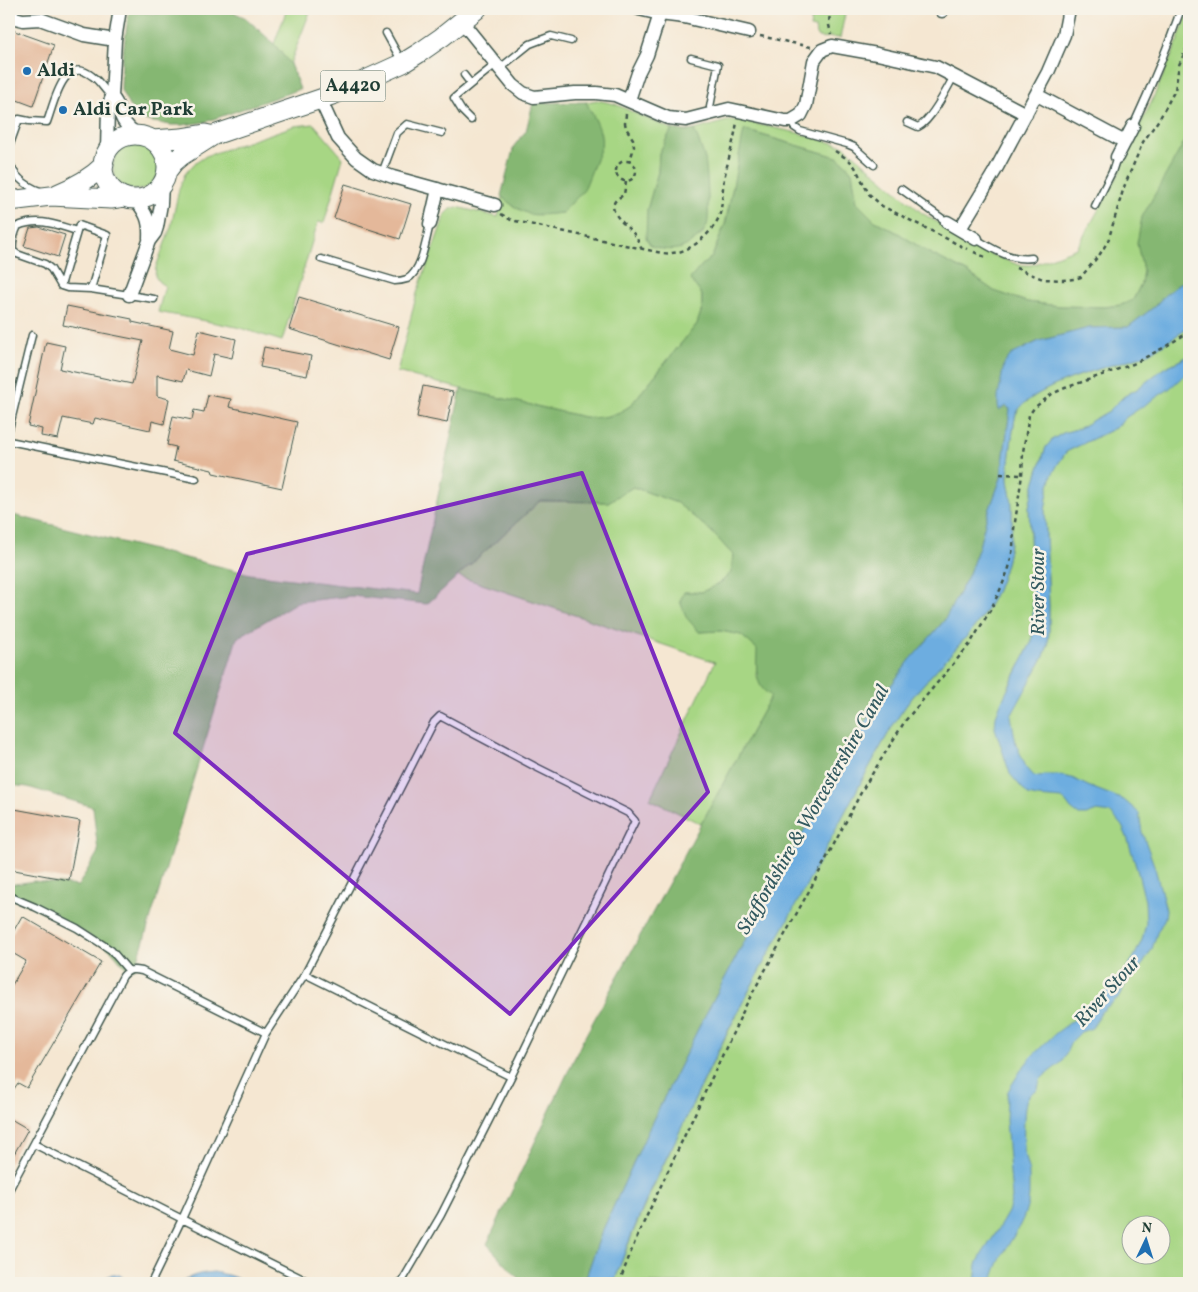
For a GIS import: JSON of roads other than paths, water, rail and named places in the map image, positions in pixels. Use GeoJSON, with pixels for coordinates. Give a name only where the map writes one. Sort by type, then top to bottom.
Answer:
{"type":"FeatureCollection","features":[{"type":"Feature","properties":{"kind":"main road","name":"A4420"},"geometry":{"type":"LineString","coordinates":[[164,178],[181,156],[214,135],[320,99],[403,63],[462,22],[477,9]]}},
{"type":"Feature","properties":{"kind":"main road","name":"A4420"},"geometry":{"type":"LineString","coordinates":[[145,138],[181,138],[205,134],[214,135]]}},
{"type":"Feature","properties":{"kind":"main road"},"geometry":{"type":"LineString","coordinates":[[9,201],[51,196],[111,199],[150,195],[164,178],[167,165],[164,154],[161,148],[145,138],[128,136],[118,140],[96,172],[85,181],[51,196]]}},
{"type":"Feature","properties":{"kind":"main road"},"geometry":{"type":"LineString","coordinates":[[105,158],[105,176],[110,186],[114,191],[130,198]]}},
{"type":"Feature","properties":{"kind":"street"},"geometry":{"type":"LineString","coordinates":[[105,158],[108,106],[112,97],[115,40],[120,9]]}},
{"type":"Feature","properties":{"kind":"street"},"geometry":{"type":"LineString","coordinates":[[639,9],[660,14],[685,13],[749,32]]}},
{"type":"Feature","properties":{"kind":"street"},"geometry":{"type":"LineString","coordinates":[[960,229],[996,171],[1037,95],[1059,49],[1069,9]]}},
{"type":"Feature","properties":{"kind":"street"},"geometry":{"type":"LineString","coordinates":[[9,14],[23,20],[40,19],[84,35],[115,40]]}},
{"type":"Feature","properties":{"kind":"street"},"geometry":{"type":"LineString","coordinates":[[629,100],[638,73],[647,55],[660,14]]}},
{"type":"Feature","properties":{"kind":"street"},"geometry":{"type":"LineString","coordinates":[[462,22],[513,85],[523,93],[534,96],[596,93],[615,95],[668,118],[686,120],[729,109],[785,121],[798,118],[806,105],[814,61],[827,48],[877,54],[936,67],[1026,114]]}},
{"type":"Feature","properties":{"kind":"street"},"geometry":{"type":"LineString","coordinates":[[1037,95],[1125,142]]}},
{"type":"Feature","properties":{"kind":"street"},"geometry":{"type":"LineString","coordinates":[[112,97],[117,104],[122,119],[129,128],[145,138]]}},
{"type":"Feature","properties":{"kind":"street"},"geometry":{"type":"LineString","coordinates":[[320,99],[338,138],[356,158],[373,170],[495,205]]}},
{"type":"Feature","properties":{"kind":"street"},"geometry":{"type":"LineString","coordinates":[[1117,157],[1133,126]]}},
{"type":"Feature","properties":{"kind":"street"},"geometry":{"type":"LineString","coordinates":[[148,241],[155,233],[164,178]]}},
{"type":"Feature","properties":{"kind":"street"},"geometry":{"type":"LineString","coordinates":[[430,224],[438,189]]}},
{"type":"Feature","properties":{"kind":"street"},"geometry":{"type":"LineString","coordinates":[[129,295],[148,241],[149,230],[145,211],[130,198]]}},
{"type":"Feature","properties":{"kind":"street"},"geometry":{"type":"LineString","coordinates":[[947,222],[976,239]]}},
{"type":"Feature","properties":{"kind":"lane"},"geometry":{"type":"LineString","coordinates":[[1133,126],[1157,74],[1181,9]]}},
{"type":"Feature","properties":{"kind":"lane"},"geometry":{"type":"LineString","coordinates":[[386,33],[403,63]]}},
{"type":"Feature","properties":{"kind":"lane"},"geometry":{"type":"LineString","coordinates":[[471,120],[462,111],[454,98],[471,84],[530,44],[551,36],[571,41]]}},
{"type":"Feature","properties":{"kind":"lane"},"geometry":{"type":"LineString","coordinates":[[691,58],[718,65],[710,107],[712,114]]}},
{"type":"Feature","properties":{"kind":"lane"},"geometry":{"type":"LineString","coordinates":[[9,147],[19,119],[47,122],[62,83],[72,72],[79,70],[92,76],[112,97]]}},
{"type":"Feature","properties":{"kind":"lane"},"geometry":{"type":"LineString","coordinates":[[464,75],[471,84]]}},
{"type":"Feature","properties":{"kind":"lane"},"geometry":{"type":"LineString","coordinates":[[907,122],[918,127],[924,124],[944,95],[954,76]]}},
{"type":"Feature","properties":{"kind":"lane"},"geometry":{"type":"LineString","coordinates":[[791,121],[794,127],[800,131],[854,147],[874,165]]}},
{"type":"Feature","properties":{"kind":"lane"},"geometry":{"type":"LineString","coordinates":[[382,173],[397,133],[407,124],[442,133]]}},
{"type":"Feature","properties":{"kind":"lane"},"geometry":{"type":"LineString","coordinates":[[1095,206],[1112,172],[1117,157]]}},
{"type":"Feature","properties":{"kind":"lane"},"geometry":{"type":"LineString","coordinates":[[9,160],[12,169],[22,182],[51,196]]}},
{"type":"Feature","properties":{"kind":"lane"},"geometry":{"type":"LineString","coordinates":[[901,189],[947,222]]}},
{"type":"Feature","properties":{"kind":"lane"},"geometry":{"type":"LineString","coordinates":[[77,231],[42,221],[24,223],[18,226],[15,232],[12,243],[13,251],[16,254],[51,268],[62,286],[154,299]]}},
{"type":"Feature","properties":{"kind":"lane"},"geometry":{"type":"LineString","coordinates":[[321,259],[395,281],[407,279],[415,272],[420,262],[430,224]]}},
{"type":"Feature","properties":{"kind":"lane"},"geometry":{"type":"LineString","coordinates":[[62,286],[79,225],[107,235],[91,289]]}},
{"type":"Feature","properties":{"kind":"lane"},"geometry":{"type":"LineString","coordinates":[[976,239],[998,252],[1024,259],[1032,258]]}},
{"type":"Feature","properties":{"kind":"lane"},"geometry":{"type":"LineString","coordinates":[[9,429],[32,335]]}},
{"type":"Feature","properties":{"kind":"lane"},"geometry":{"type":"LineString","coordinates":[[9,441],[196,479]]}},
{"type":"Feature","properties":{"kind":"lane"},"geometry":{"type":"LineString","coordinates":[[151,1283],[182,1220],[266,1033],[305,974],[434,722],[440,716],[628,813],[635,821],[511,1077],[441,1215],[402,1283]]}},
{"type":"Feature","properties":{"kind":"lane"},"geometry":{"type":"LineString","coordinates":[[9,896],[77,928],[111,950],[128,970]]}},
{"type":"Feature","properties":{"kind":"lane"},"geometry":{"type":"LineString","coordinates":[[9,1190],[118,985],[128,970],[142,971],[266,1033]]}},
{"type":"Feature","properties":{"kind":"lane"},"geometry":{"type":"LineString","coordinates":[[305,974],[511,1077]]}},
{"type":"Feature","properties":{"kind":"lane"},"geometry":{"type":"LineString","coordinates":[[34,1144],[182,1220],[311,1283]]}},
{"type":"Feature","properties":{"kind":"water"},"geometry":{"type":"Polygon","coordinates":[[[1189,274],[1189,326],[1142,356],[1073,378],[1037,394],[1024,404],[1016,414],[1008,475],[1012,504],[1011,539],[1004,570],[991,603],[966,637],[904,708],[864,776],[723,1041],[648,1196],[629,1240],[614,1283],[584,1283],[601,1234],[653,1120],[701,1023],[820,801],[871,712],[910,660],[944,621],[968,576],[1001,478],[1010,409],[1006,406],[999,410],[998,405],[1004,364],[1011,355],[1039,341],[1089,328],[1128,327],[1154,307],[1166,294],[1186,279],[1189,274]]]}},
{"type":"Feature","properties":{"kind":"water","name":"River Stour"},"geometry":{"type":"Polygon","coordinates":[[[1189,356],[1189,371],[1169,389],[1125,418],[1117,427],[1066,452],[1052,475],[1048,490],[1045,511],[1049,605],[1048,645],[1044,656],[1011,716],[1016,744],[1026,767],[1034,776],[1056,775],[1072,778],[1124,800],[1139,813],[1142,832],[1155,868],[1166,910],[1165,918],[1157,933],[1152,949],[1143,964],[1127,982],[1119,997],[1101,1012],[1092,1028],[1081,1032],[1071,1042],[1062,1062],[1040,1080],[1038,1089],[1028,1097],[1024,1127],[1024,1152],[1029,1170],[1029,1195],[1026,1211],[999,1261],[992,1283],[975,1283],[977,1264],[1008,1212],[1012,1198],[1006,1120],[1008,1091],[1032,1056],[1056,1033],[1079,1016],[1111,987],[1125,970],[1142,940],[1146,923],[1145,901],[1127,837],[1122,826],[1111,813],[1097,811],[1086,815],[1079,815],[1062,799],[1028,795],[1010,774],[995,728],[996,716],[1001,703],[1032,641],[1033,609],[1029,507],[1035,481],[1046,447],[1053,439],[1063,433],[1080,428],[1109,411],[1123,397],[1137,389],[1164,368],[1189,356]]]}},
{"type":"Feature","properties":{"kind":"water"},"geometry":{"type":"Polygon","coordinates":[[[214,1272],[234,1277],[244,1283],[181,1283],[196,1275],[214,1272]]]}},
{"type":"Feature","properties":{"kind":"water"},"geometry":{"type":"Polygon","coordinates":[[[112,1274],[121,1276],[126,1283],[103,1283],[105,1278],[112,1274]]]}},
{"type":"Feature","properties":{"kind":"place","name":"Aldi"},"geometry":{"type":"Point","coordinates":[27,71]}},
{"type":"Feature","properties":{"kind":"place","name":"Aldi Car Park"},"geometry":{"type":"Point","coordinates":[63,110]}},
{"type":"Feature","properties":{"kind":"water label","name":"Staffordshire & Worcestershire Canal"},"geometry":{"type":"Point","coordinates":[814,810]}}]}
